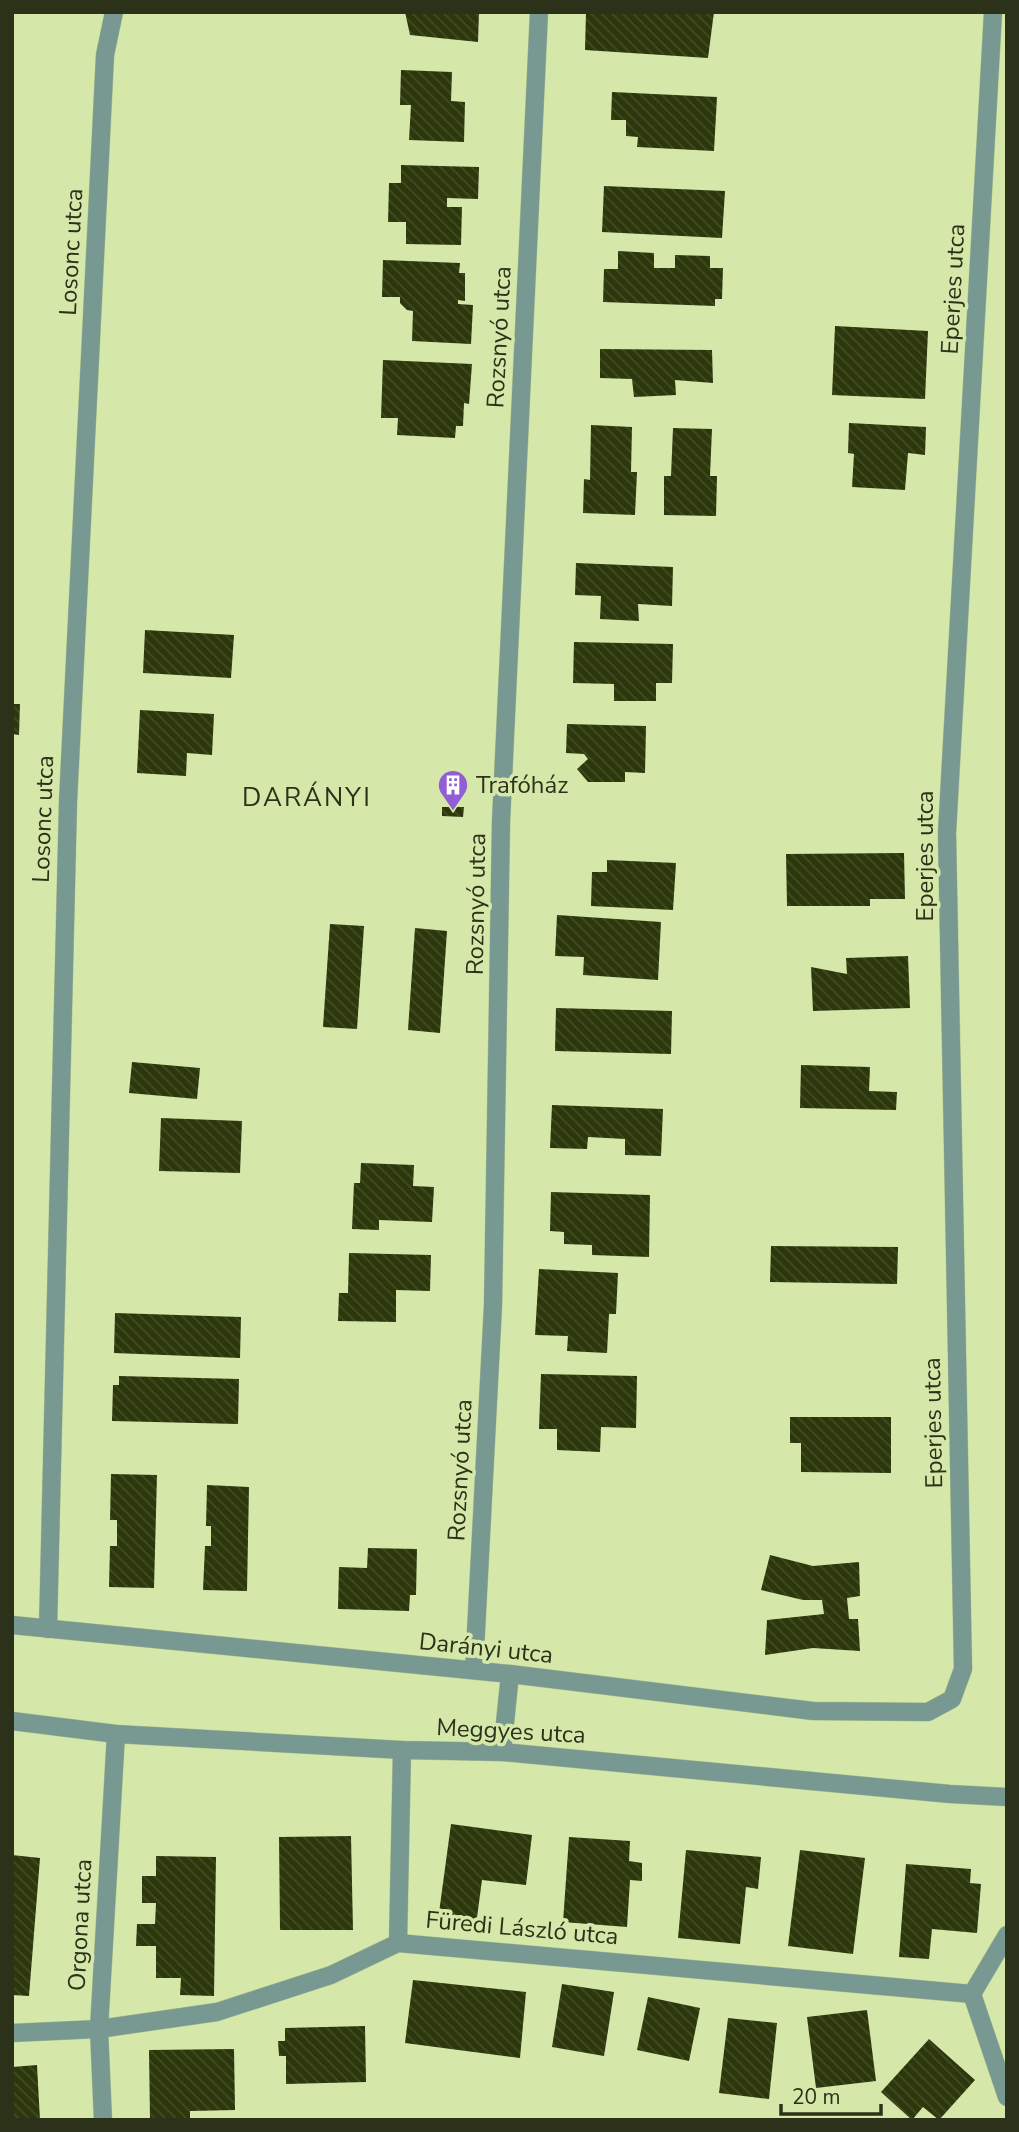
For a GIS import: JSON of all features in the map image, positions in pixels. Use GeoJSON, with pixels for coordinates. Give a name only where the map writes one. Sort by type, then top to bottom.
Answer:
{"type":"FeatureCollection","features":[{"type":"Feature","properties":{"kind":"street","name":"Losonc utca"},"geometry":{"type":"LineString","coordinates":[[48,1629],[68,802],[105,55],[114,12]]}},
{"type":"Feature","properties":{"kind":"street","name":"Rozsnyó utca"},"geometry":{"type":"LineString","coordinates":[[474,1670],[493,1305],[501,822],[539,12]]}},
{"type":"Feature","properties":{"kind":"street","name":"Eperjes utca"},"geometry":{"type":"LineString","coordinates":[[952,1699],[963,1669],[947,833],[993,12]]}},
{"type":"Feature","properties":{"kind":"street","name":"Darányi utca"},"geometry":{"type":"LineString","coordinates":[[12,1625],[474,1670],[813,1711],[928,1712],[952,1699]]}},
{"type":"Feature","properties":{"kind":"street"},"geometry":{"type":"LineString","coordinates":[[502,1752],[510,1674]]}},
{"type":"Feature","properties":{"kind":"street","name":"Meggyes utca"},"geometry":{"type":"LineString","coordinates":[[12,1721],[116,1734],[402,1750],[502,1752],[1007,1797]]}},
{"type":"Feature","properties":{"kind":"street","name":"Orgona utca"},"geometry":{"type":"LineString","coordinates":[[103,2120],[99,2029],[116,1734]]}},
{"type":"Feature","properties":{"kind":"street"},"geometry":{"type":"LineString","coordinates":[[398,1943],[402,1750]]}},
{"type":"Feature","properties":{"kind":"street"},"geometry":{"type":"LineString","coordinates":[[1007,1935],[972,1994],[1007,2096]]}},
{"type":"Feature","properties":{"kind":"street","name":"Füredi László utca"},"geometry":{"type":"LineString","coordinates":[[12,2033],[99,2029],[218,2012],[331,1975],[398,1943],[972,1994]]}},
{"type":"Feature","properties":{"kind":"building"},"geometry":{"type":"Polygon","coordinates":[[[405,12],[479,12],[478,42],[410,35],[405,12]]]}},
{"type":"Feature","properties":{"kind":"building"},"geometry":{"type":"Polygon","coordinates":[[[586,12],[714,12],[708,58],[585,50],[586,12]]]}},
{"type":"Feature","properties":{"kind":"building"},"geometry":{"type":"Polygon","coordinates":[[[401,70],[452,72],[451,101],[465,102],[464,142],[409,140],[411,105],[400,105],[401,70]]]}},
{"type":"Feature","properties":{"kind":"building"},"geometry":{"type":"Polygon","coordinates":[[[612,92],[717,97],[714,151],[637,147],[638,137],[626,136],[626,120],[611,120],[612,92]]]}},
{"type":"Feature","properties":{"kind":"building"},"geometry":{"type":"Polygon","coordinates":[[[401,165],[479,167],[478,199],[447,198],[447,207],[462,207],[461,245],[406,244],[406,222],[388,222],[389,183],[401,183],[401,165]]]}},
{"type":"Feature","properties":{"kind":"building"},"geometry":{"type":"Polygon","coordinates":[[[604,186],[725,191],[722,238],[602,232],[604,186]]]}},
{"type":"Feature","properties":{"kind":"building"},"geometry":{"type":"Polygon","coordinates":[[[618,251],[654,253],[654,268],[675,268],[675,255],[710,256],[710,268],[723,268],[722,299],[715,299],[715,306],[603,302],[604,269],[618,269],[618,251]]]}},
{"type":"Feature","properties":{"kind":"building"},"geometry":{"type":"Polygon","coordinates":[[[383,260],[460,263],[459,273],[465,273],[465,301],[458,300],[458,304],[473,305],[471,344],[412,341],[413,311],[407,310],[400,303],[400,297],[382,297],[383,260]]]}},
{"type":"Feature","properties":{"kind":"building"},"geometry":{"type":"Polygon","coordinates":[[[835,326],[928,331],[925,399],[832,395],[835,326]]]}},
{"type":"Feature","properties":{"kind":"building"},"geometry":{"type":"Polygon","coordinates":[[[600,349],[712,350],[713,383],[675,380],[676,395],[634,397],[632,379],[600,378],[600,349]]]}},
{"type":"Feature","properties":{"kind":"building"},"geometry":{"type":"Polygon","coordinates":[[[383,360],[472,364],[469,404],[464,403],[463,426],[456,426],[455,438],[397,435],[398,418],[381,418],[383,360]]]}},
{"type":"Feature","properties":{"kind":"building"},"geometry":{"type":"Polygon","coordinates":[[[849,423],[926,427],[925,455],[908,453],[905,490],[852,487],[854,454],[848,453],[849,423]]]}},
{"type":"Feature","properties":{"kind":"building"},"geometry":{"type":"Polygon","coordinates":[[[591,425],[632,427],[631,472],[637,472],[635,515],[583,513],[584,479],[590,480],[591,425]]]}},
{"type":"Feature","properties":{"kind":"building"},"geometry":{"type":"Polygon","coordinates":[[[673,428],[712,429],[710,476],[717,476],[716,516],[664,515],[664,476],[671,476],[673,428]]]}},
{"type":"Feature","properties":{"kind":"building"},"geometry":{"type":"Polygon","coordinates":[[[576,563],[673,567],[672,606],[638,604],[639,621],[600,619],[601,596],[575,595],[576,563]]]}},
{"type":"Feature","properties":{"kind":"building"},"geometry":{"type":"Polygon","coordinates":[[[145,630],[234,635],[231,678],[143,673],[145,630]]]}},
{"type":"Feature","properties":{"kind":"building"},"geometry":{"type":"Polygon","coordinates":[[[574,642],[673,644],[672,683],[656,683],[656,701],[614,701],[614,684],[573,683],[574,642]]]}},
{"type":"Feature","properties":{"kind":"building"},"geometry":{"type":"Polygon","coordinates":[[[12,704],[20,704],[19,735],[12,734],[12,704]]]}},
{"type":"Feature","properties":{"kind":"building"},"geometry":{"type":"Polygon","coordinates":[[[140,710],[214,714],[212,755],[187,753],[186,776],[137,773],[140,710]]]}},
{"type":"Feature","properties":{"kind":"building"},"geometry":{"type":"Polygon","coordinates":[[[567,724],[646,726],[645,773],[625,772],[625,782],[588,782],[577,769],[588,759],[584,754],[566,753],[567,724]]]}},
{"type":"Feature","properties":{"kind":"building","name":"Trafóház"},"geometry":{"type":"Polygon","coordinates":[[[442,807],[464,807],[463,817],[442,816],[442,807]]]}},
{"type":"Feature","properties":{"kind":"building"},"geometry":{"type":"Polygon","coordinates":[[[904,853],[905,899],[870,899],[870,906],[787,906],[786,854],[904,853]]]}},
{"type":"Feature","properties":{"kind":"building"},"geometry":{"type":"Polygon","coordinates":[[[607,860],[676,863],[673,910],[591,906],[592,872],[607,872],[607,860]]]}},
{"type":"Feature","properties":{"kind":"building"},"geometry":{"type":"Polygon","coordinates":[[[557,915],[661,922],[658,980],[583,975],[584,957],[555,956],[557,915]]]}},
{"type":"Feature","properties":{"kind":"building"},"geometry":{"type":"Polygon","coordinates":[[[330,924],[364,926],[357,1029],[323,1027],[330,924]]]}},
{"type":"Feature","properties":{"kind":"building"},"geometry":{"type":"Polygon","coordinates":[[[415,928],[447,931],[440,1033],[408,1030],[415,928]]]}},
{"type":"Feature","properties":{"kind":"building"},"geometry":{"type":"Polygon","coordinates":[[[908,956],[910,1008],[813,1011],[811,967],[847,974],[846,958],[908,956]]]}},
{"type":"Feature","properties":{"kind":"building"},"geometry":{"type":"Polygon","coordinates":[[[556,1008],[672,1011],[671,1054],[555,1051],[556,1008]]]}},
{"type":"Feature","properties":{"kind":"building"},"geometry":{"type":"Polygon","coordinates":[[[132,1062],[200,1068],[197,1099],[129,1093],[132,1062]]]}},
{"type":"Feature","properties":{"kind":"building"},"geometry":{"type":"Polygon","coordinates":[[[801,1065],[870,1067],[869,1091],[897,1092],[896,1110],[800,1108],[801,1065]]]}},
{"type":"Feature","properties":{"kind":"building"},"geometry":{"type":"Polygon","coordinates":[[[552,1105],[663,1109],[661,1156],[625,1155],[625,1139],[588,1137],[587,1149],[550,1148],[552,1105]]]}},
{"type":"Feature","properties":{"kind":"building"},"geometry":{"type":"Polygon","coordinates":[[[161,1118],[242,1121],[240,1173],[159,1171],[161,1118]]]}},
{"type":"Feature","properties":{"kind":"building"},"geometry":{"type":"Polygon","coordinates":[[[361,1163],[414,1165],[413,1186],[434,1187],[432,1222],[379,1220],[379,1230],[352,1229],[354,1183],[360,1183],[361,1163]]]}},
{"type":"Feature","properties":{"kind":"building"},"geometry":{"type":"Polygon","coordinates":[[[551,1192],[650,1195],[649,1257],[592,1255],[592,1245],[564,1244],[564,1232],[550,1231],[551,1192]]]}},
{"type":"Feature","properties":{"kind":"building"},"geometry":{"type":"Polygon","coordinates":[[[771,1246],[898,1247],[897,1284],[770,1282],[771,1246]]]}},
{"type":"Feature","properties":{"kind":"building"},"geometry":{"type":"Polygon","coordinates":[[[349,1253],[431,1255],[430,1291],[396,1290],[396,1322],[338,1321],[339,1293],[348,1293],[349,1253]]]}},
{"type":"Feature","properties":{"kind":"building"},"geometry":{"type":"Polygon","coordinates":[[[539,1269],[618,1273],[616,1314],[609,1314],[607,1353],[567,1351],[568,1336],[535,1335],[539,1269]]]}},
{"type":"Feature","properties":{"kind":"building"},"geometry":{"type":"Polygon","coordinates":[[[115,1313],[241,1317],[240,1358],[114,1353],[115,1313]]]}},
{"type":"Feature","properties":{"kind":"building"},"geometry":{"type":"Polygon","coordinates":[[[541,1374],[637,1376],[636,1428],[601,1427],[600,1452],[557,1450],[557,1429],[539,1429],[541,1374]]]}},
{"type":"Feature","properties":{"kind":"building"},"geometry":{"type":"Polygon","coordinates":[[[119,1376],[239,1379],[238,1424],[112,1421],[113,1385],[119,1385],[119,1376]]]}},
{"type":"Feature","properties":{"kind":"building"},"geometry":{"type":"Polygon","coordinates":[[[790,1417],[891,1417],[891,1473],[801,1472],[801,1443],[790,1443],[790,1417]]]}},
{"type":"Feature","properties":{"kind":"building"},"geometry":{"type":"Polygon","coordinates":[[[111,1474],[157,1475],[154,1588],[109,1587],[110,1546],[117,1546],[117,1520],[110,1520],[111,1474]]]}},
{"type":"Feature","properties":{"kind":"building"},"geometry":{"type":"Polygon","coordinates":[[[207,1485],[249,1487],[247,1591],[203,1590],[205,1546],[211,1546],[211,1526],[206,1526],[207,1485]]]}},
{"type":"Feature","properties":{"kind":"building"},"geometry":{"type":"Polygon","coordinates":[[[368,1548],[417,1549],[416,1595],[410,1595],[409,1611],[338,1609],[339,1567],[367,1568],[368,1548]]]}},
{"type":"Feature","properties":{"kind":"building"},"geometry":{"type":"Polygon","coordinates":[[[770,1555],[813,1566],[859,1562],[860,1596],[847,1598],[849,1619],[858,1619],[860,1651],[813,1648],[765,1655],[767,1620],[824,1614],[822,1600],[803,1600],[761,1590],[770,1555]]]}},
{"type":"Feature","properties":{"kind":"building"},"geometry":{"type":"Polygon","coordinates":[[[451,1824],[532,1835],[526,1885],[482,1880],[476,1925],[438,1920],[451,1824]]]}},
{"type":"Feature","properties":{"kind":"building"},"geometry":{"type":"Polygon","coordinates":[[[351,1836],[353,1930],[280,1930],[279,1837],[351,1836]]]}},
{"type":"Feature","properties":{"kind":"building"},"geometry":{"type":"Polygon","coordinates":[[[569,1837],[630,1841],[629,1861],[642,1863],[642,1881],[630,1880],[627,1927],[563,1922],[569,1837]]]}},
{"type":"Feature","properties":{"kind":"building"},"geometry":{"type":"Polygon","coordinates":[[[686,1850],[761,1857],[758,1889],[746,1887],[740,1944],[678,1938],[686,1850]]]}},
{"type":"Feature","properties":{"kind":"building"},"geometry":{"type":"Polygon","coordinates":[[[800,1850],[865,1858],[853,1954],[788,1946],[800,1850]]]}},
{"type":"Feature","properties":{"kind":"building"},"geometry":{"type":"Polygon","coordinates":[[[12,1855],[40,1858],[29,1996],[12,1995],[12,1855]]]}},
{"type":"Feature","properties":{"kind":"building"},"geometry":{"type":"Polygon","coordinates":[[[156,1856],[216,1857],[214,1996],[180,1995],[181,1978],[156,1978],[156,1946],[136,1946],[137,1924],[155,1924],[156,1903],[142,1903],[142,1876],[156,1876],[156,1856]]]}},
{"type":"Feature","properties":{"kind":"building"},"geometry":{"type":"Polygon","coordinates":[[[906,1864],[971,1869],[970,1883],[981,1884],[977,1933],[932,1929],[929,1959],[899,1957],[906,1864]]]}},
{"type":"Feature","properties":{"kind":"building"},"geometry":{"type":"Polygon","coordinates":[[[413,1980],[526,1992],[520,2058],[405,2043],[413,1980]]]}},
{"type":"Feature","properties":{"kind":"building"},"geometry":{"type":"Polygon","coordinates":[[[562,1984],[614,1992],[604,2056],[552,2047],[562,1984]]]}},
{"type":"Feature","properties":{"kind":"building"},"geometry":{"type":"Polygon","coordinates":[[[648,1997],[700,2008],[689,2061],[637,2050],[648,1997]]]}},
{"type":"Feature","properties":{"kind":"building"},"geometry":{"type":"Polygon","coordinates":[[[867,2010],[876,2081],[816,2088],[807,2017],[867,2010]]]}},
{"type":"Feature","properties":{"kind":"building"},"geometry":{"type":"Polygon","coordinates":[[[728,2018],[777,2023],[769,2099],[719,2093],[728,2018]]]}},
{"type":"Feature","properties":{"kind":"building"},"geometry":{"type":"Polygon","coordinates":[[[365,2026],[366,2082],[286,2084],[286,2056],[279,2056],[278,2041],[285,2041],[285,2028],[365,2026]]]}},
{"type":"Feature","properties":{"kind":"building"},"geometry":{"type":"Polygon","coordinates":[[[929,2039],[975,2080],[939,2120],[923,2107],[912,2120],[881,2092],[929,2039]]]}},
{"type":"Feature","properties":{"kind":"building"},"geometry":{"type":"Polygon","coordinates":[[[234,2049],[235,2110],[190,2111],[190,2120],[150,2120],[149,2050],[234,2049]]]}},
{"type":"Feature","properties":{"kind":"building"},"geometry":{"type":"Polygon","coordinates":[[[37,2065],[40,2120],[12,2120],[12,2067],[37,2065]]]}},
{"type":"Feature","properties":{"kind":"place","name":"Trafóház"},"geometry":{"type":"Point","coordinates":[453,812]}},
{"type":"Feature","properties":{"kind":"district","name":"DARÁNYI"},"geometry":{"type":"Point","coordinates":[307,797]}}]}
